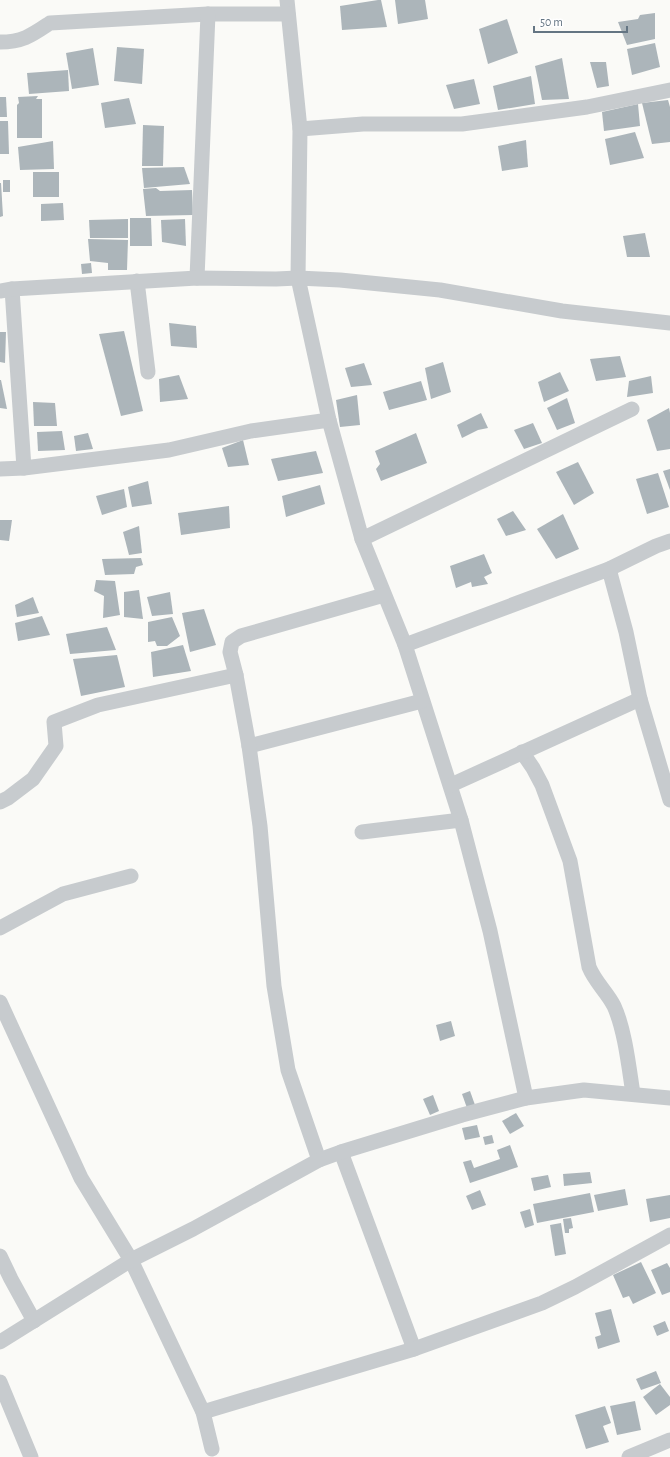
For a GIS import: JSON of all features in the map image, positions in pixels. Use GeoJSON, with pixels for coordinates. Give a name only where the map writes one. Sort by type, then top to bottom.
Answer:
{"type":"FeatureCollection","features":[{"type":"Feature","properties":{"kind":"street"},"geometry":{"type":"LineString","coordinates":[[0,42],[13,42],[31,36],[50,23],[208,14],[288,7],[300,129],[298,278],[329,420],[362,538],[405,645],[461,820],[490,931],[526,1098]]}},
{"type":"Feature","properties":{"kind":"street"},"geometry":{"type":"LineString","coordinates":[[197,278],[208,14]]}},
{"type":"Feature","properties":{"kind":"street"},"geometry":{"type":"LineString","coordinates":[[300,129],[363,124],[462,124],[587,107],[670,90]]}},
{"type":"Feature","properties":{"kind":"street"},"geometry":{"type":"LineString","coordinates":[[24,468],[6,290],[197,278],[298,278],[340,280],[440,290],[562,311],[670,324]]}},
{"type":"Feature","properties":{"kind":"street"},"geometry":{"type":"LineString","coordinates":[[137,281],[148,372]]}},
{"type":"Feature","properties":{"kind":"street"},"geometry":{"type":"LineString","coordinates":[[362,538],[632,409]]}},
{"type":"Feature","properties":{"kind":"street"},"geometry":{"type":"LineString","coordinates":[[0,469],[24,468],[169,450],[251,431],[329,420]]}},
{"type":"Feature","properties":{"kind":"street"},"geometry":{"type":"LineString","coordinates":[[405,645],[609,569],[656,546],[670,541]]}},
{"type":"Feature","properties":{"kind":"street"},"geometry":{"type":"LineString","coordinates":[[609,569],[626,632],[640,699],[670,800]]}},
{"type":"Feature","properties":{"kind":"street"},"geometry":{"type":"LineString","coordinates":[[319,1160],[288,1070],[274,986],[260,826],[249,746],[236,675],[230,652],[232,642],[241,636],[384,595]]}},
{"type":"Feature","properties":{"kind":"street"},"geometry":{"type":"LineString","coordinates":[[0,802],[8,798],[33,779],[56,746],[54,722],[98,705],[236,675]]}},
{"type":"Feature","properties":{"kind":"street"},"geometry":{"type":"LineString","coordinates":[[450,785],[640,699]]}},
{"type":"Feature","properties":{"kind":"street"},"geometry":{"type":"LineString","coordinates":[[249,746],[422,700]]}},
{"type":"Feature","properties":{"kind":"street"},"geometry":{"type":"LineString","coordinates":[[522,752],[533,768],[542,786],[570,861],[589,967],[595,980],[610,999],[618,1016],[625,1045],[633,1094]]}},
{"type":"Feature","properties":{"kind":"street"},"geometry":{"type":"LineString","coordinates":[[362,832],[461,820]]}},
{"type":"Feature","properties":{"kind":"street"},"geometry":{"type":"LineString","coordinates":[[0,928],[63,894],[131,876]]}},
{"type":"Feature","properties":{"kind":"street"},"geometry":{"type":"LineString","coordinates":[[0,1002],[5,1024],[81,1178],[131,1260],[203,1412],[212,1448]]}},
{"type":"Feature","properties":{"kind":"street"},"geometry":{"type":"LineString","coordinates":[[0,1342],[131,1260],[193,1229],[319,1160],[462,1115],[526,1098],[584,1090],[670,1098]]}},
{"type":"Feature","properties":{"kind":"street"},"geometry":{"type":"LineString","coordinates":[[341,1152],[414,1349]]}},
{"type":"Feature","properties":{"kind":"street"},"geometry":{"type":"LineString","coordinates":[[203,1412],[414,1349],[542,1303],[575,1287],[670,1235]]}},
{"type":"Feature","properties":{"kind":"street"},"geometry":{"type":"LineString","coordinates":[[0,1256],[34,1321]]}},
{"type":"Feature","properties":{"kind":"street"},"geometry":{"type":"LineString","coordinates":[[0,1382],[31,1457]]}},
{"type":"Feature","properties":{"kind":"street"},"geometry":{"type":"LineString","coordinates":[[629,1457],[670,1440]]}},
{"type":"Feature","properties":{"kind":"building"},"geometry":{"type":"Polygon","coordinates":[[[381,0],[387,27],[342,30],[340,6],[381,0]]]}},
{"type":"Feature","properties":{"kind":"building"},"geometry":{"type":"Polygon","coordinates":[[[395,0],[425,0],[428,19],[398,24],[395,0]]]}},
{"type":"Feature","properties":{"kind":"building"},"geometry":{"type":"Polygon","coordinates":[[[655,13],[655,39],[627,45],[618,22],[638,19],[640,15],[655,13]]]}},
{"type":"Feature","properties":{"kind":"building"},"geometry":{"type":"Polygon","coordinates":[[[507,19],[518,53],[488,64],[479,29],[507,19]]]}},
{"type":"Feature","properties":{"kind":"building"},"geometry":{"type":"Polygon","coordinates":[[[655,43],[660,67],[632,75],[627,49],[655,43]]]}},
{"type":"Feature","properties":{"kind":"building"},"geometry":{"type":"Polygon","coordinates":[[[117,47],[144,49],[142,84],[114,81],[117,47]]]}},
{"type":"Feature","properties":{"kind":"building"},"geometry":{"type":"Polygon","coordinates":[[[93,48],[99,85],[72,89],[66,53],[93,48]]]}},
{"type":"Feature","properties":{"kind":"building"},"geometry":{"type":"Polygon","coordinates":[[[562,58],[569,99],[542,100],[535,66],[562,58]]]}},
{"type":"Feature","properties":{"kind":"building"},"geometry":{"type":"Polygon","coordinates":[[[590,62],[606,62],[609,86],[597,88],[590,62]]]}},
{"type":"Feature","properties":{"kind":"building"},"geometry":{"type":"Polygon","coordinates":[[[68,70],[69,91],[29,94],[27,73],[68,70]]]}},
{"type":"Feature","properties":{"kind":"building"},"geometry":{"type":"Polygon","coordinates":[[[531,76],[535,104],[498,110],[493,86],[531,76]]]}},
{"type":"Feature","properties":{"kind":"building"},"geometry":{"type":"Polygon","coordinates":[[[474,79],[480,104],[454,109],[446,85],[474,79]]]}},
{"type":"Feature","properties":{"kind":"building"},"geometry":{"type":"Polygon","coordinates":[[[38,96],[36,99],[42,99],[42,138],[17,138],[18,97],[38,96]]]}},
{"type":"Feature","properties":{"kind":"building"},"geometry":{"type":"Polygon","coordinates":[[[0,97],[6,97],[7,117],[0,117],[0,97]]]}},
{"type":"Feature","properties":{"kind":"building"},"geometry":{"type":"Polygon","coordinates":[[[129,98],[136,124],[105,128],[101,103],[129,98]]]}},
{"type":"Feature","properties":{"kind":"building"},"geometry":{"type":"Polygon","coordinates":[[[668,100],[670,107],[670,142],[652,144],[642,103],[668,100]]]}},
{"type":"Feature","properties":{"kind":"building"},"geometry":{"type":"Polygon","coordinates":[[[638,104],[640,126],[604,131],[602,112],[638,104]]]}},
{"type":"Feature","properties":{"kind":"building"},"geometry":{"type":"Polygon","coordinates":[[[0,121],[8,121],[9,154],[0,154],[0,121]]]}},
{"type":"Feature","properties":{"kind":"building"},"geometry":{"type":"Polygon","coordinates":[[[143,125],[164,126],[163,166],[142,166],[143,125]]]}},
{"type":"Feature","properties":{"kind":"building"},"geometry":{"type":"Polygon","coordinates":[[[635,132],[644,158],[610,165],[605,139],[635,132]]]}},
{"type":"Feature","properties":{"kind":"building"},"geometry":{"type":"Polygon","coordinates":[[[526,140],[528,167],[502,171],[498,146],[526,140]]]}},
{"type":"Feature","properties":{"kind":"building"},"geometry":{"type":"Polygon","coordinates":[[[53,141],[54,169],[20,170],[18,147],[53,141]]]}},
{"type":"Feature","properties":{"kind":"building"},"geometry":{"type":"Polygon","coordinates":[[[184,167],[190,184],[144,188],[142,168],[184,167]]]}},
{"type":"Feature","properties":{"kind":"building"},"geometry":{"type":"Polygon","coordinates":[[[33,172],[59,172],[59,197],[33,197],[33,172]]]}},
{"type":"Feature","properties":{"kind":"building"},"geometry":{"type":"Polygon","coordinates":[[[3,180],[10,180],[10,192],[3,192],[3,180]]]}},
{"type":"Feature","properties":{"kind":"building"},"geometry":{"type":"Polygon","coordinates":[[[0,183],[3,216],[0,217],[0,183]]]}},
{"type":"Feature","properties":{"kind":"building"},"geometry":{"type":"Polygon","coordinates":[[[156,188],[160,191],[192,190],[193,215],[146,216],[143,189],[156,188]]]}},
{"type":"Feature","properties":{"kind":"building"},"geometry":{"type":"Polygon","coordinates":[[[63,203],[64,220],[41,221],[41,204],[63,203]]]}},
{"type":"Feature","properties":{"kind":"building"},"geometry":{"type":"Polygon","coordinates":[[[130,218],[151,218],[152,246],[130,246],[130,218]]]}},
{"type":"Feature","properties":{"kind":"building"},"geometry":{"type":"Polygon","coordinates":[[[128,219],[128,238],[90,238],[89,220],[128,219]]]}},
{"type":"Feature","properties":{"kind":"building"},"geometry":{"type":"Polygon","coordinates":[[[185,219],[186,246],[162,242],[161,220],[185,219]]]}},
{"type":"Feature","properties":{"kind":"building"},"geometry":{"type":"Polygon","coordinates":[[[645,233],[650,257],[627,257],[623,236],[645,233]]]}},
{"type":"Feature","properties":{"kind":"building"},"geometry":{"type":"Polygon","coordinates":[[[88,239],[128,240],[127,270],[108,270],[108,263],[90,261],[88,239]]]}},
{"type":"Feature","properties":{"kind":"building"},"geometry":{"type":"Polygon","coordinates":[[[91,263],[92,273],[82,274],[81,264],[91,263]]]}},
{"type":"Feature","properties":{"kind":"building"},"geometry":{"type":"Polygon","coordinates":[[[169,323],[196,326],[197,348],[171,346],[169,323]]]}},
{"type":"Feature","properties":{"kind":"building"},"geometry":{"type":"Polygon","coordinates":[[[124,331],[143,411],[121,416],[99,334],[124,331]]]}},
{"type":"Feature","properties":{"kind":"building"},"geometry":{"type":"Polygon","coordinates":[[[0,332],[6,332],[5,363],[0,362],[0,332]]]}},
{"type":"Feature","properties":{"kind":"building"},"geometry":{"type":"Polygon","coordinates":[[[620,356],[626,377],[596,381],[590,359],[620,356]]]}},
{"type":"Feature","properties":{"kind":"building"},"geometry":{"type":"Polygon","coordinates":[[[443,362],[451,392],[431,399],[425,368],[443,362]]]}},
{"type":"Feature","properties":{"kind":"building"},"geometry":{"type":"Polygon","coordinates":[[[364,363],[372,385],[351,387],[345,368],[364,363]]]}},
{"type":"Feature","properties":{"kind":"building"},"geometry":{"type":"Polygon","coordinates":[[[560,372],[569,391],[544,402],[538,382],[560,372]]]}},
{"type":"Feature","properties":{"kind":"building"},"geometry":{"type":"Polygon","coordinates":[[[179,375],[188,399],[160,402],[159,379],[179,375]]]}},
{"type":"Feature","properties":{"kind":"building"},"geometry":{"type":"Polygon","coordinates":[[[651,376],[653,393],[627,397],[629,381],[651,376]]]}},
{"type":"Feature","properties":{"kind":"building"},"geometry":{"type":"Polygon","coordinates":[[[1,380],[7,409],[0,408],[1,380]]]}},
{"type":"Feature","properties":{"kind":"building"},"geometry":{"type":"Polygon","coordinates":[[[421,381],[427,400],[389,410],[383,392],[421,381]]]}},
{"type":"Feature","properties":{"kind":"building"},"geometry":{"type":"Polygon","coordinates":[[[357,395],[360,425],[340,427],[336,400],[357,395]]]}},
{"type":"Feature","properties":{"kind":"building"},"geometry":{"type":"Polygon","coordinates":[[[567,398],[575,423],[557,430],[547,408],[567,398]]]}},
{"type":"Feature","properties":{"kind":"building"},"geometry":{"type":"Polygon","coordinates":[[[33,402],[55,403],[57,426],[34,426],[33,402]]]}},
{"type":"Feature","properties":{"kind":"building"},"geometry":{"type":"Polygon","coordinates":[[[669,408],[670,449],[657,451],[647,420],[669,408]]]}},
{"type":"Feature","properties":{"kind":"building"},"geometry":{"type":"Polygon","coordinates":[[[481,413],[488,428],[478,430],[462,438],[457,425],[481,413]]]}},
{"type":"Feature","properties":{"kind":"building"},"geometry":{"type":"Polygon","coordinates":[[[533,423],[542,443],[524,449],[514,430],[533,423]]]}},
{"type":"Feature","properties":{"kind":"building"},"geometry":{"type":"Polygon","coordinates":[[[62,431],[65,450],[38,451],[37,432],[62,431]]]}},
{"type":"Feature","properties":{"kind":"building"},"geometry":{"type":"Polygon","coordinates":[[[88,433],[93,449],[76,451],[74,436],[88,433]]]}},
{"type":"Feature","properties":{"kind":"building"},"geometry":{"type":"Polygon","coordinates":[[[416,433],[427,463],[381,481],[376,469],[380,464],[375,451],[416,433]]]}},
{"type":"Feature","properties":{"kind":"building"},"geometry":{"type":"Polygon","coordinates":[[[243,440],[249,465],[228,467],[222,448],[243,440]]]}},
{"type":"Feature","properties":{"kind":"building"},"geometry":{"type":"Polygon","coordinates":[[[316,451],[323,473],[278,481],[271,459],[316,451]]]}},
{"type":"Feature","properties":{"kind":"building"},"geometry":{"type":"Polygon","coordinates":[[[578,462],[594,493],[574,505],[556,472],[578,462]]]}},
{"type":"Feature","properties":{"kind":"building"},"geometry":{"type":"Polygon","coordinates":[[[670,469],[670,490],[663,471],[670,469]]]}},
{"type":"Feature","properties":{"kind":"building"},"geometry":{"type":"Polygon","coordinates":[[[658,473],[669,507],[647,514],[636,479],[658,473]]]}},
{"type":"Feature","properties":{"kind":"building"},"geometry":{"type":"Polygon","coordinates":[[[148,481],[152,504],[132,507],[128,487],[148,481]]]}},
{"type":"Feature","properties":{"kind":"building"},"geometry":{"type":"Polygon","coordinates":[[[320,485],[325,504],[286,517],[282,496],[320,485]]]}},
{"type":"Feature","properties":{"kind":"building"},"geometry":{"type":"Polygon","coordinates":[[[124,489],[127,507],[102,515],[96,496],[124,489]]]}},
{"type":"Feature","properties":{"kind":"building"},"geometry":{"type":"Polygon","coordinates":[[[229,506],[230,528],[181,535],[178,513],[229,506]]]}},
{"type":"Feature","properties":{"kind":"building"},"geometry":{"type":"Polygon","coordinates":[[[513,511],[526,530],[506,536],[497,519],[513,511]]]}},
{"type":"Feature","properties":{"kind":"building"},"geometry":{"type":"Polygon","coordinates":[[[563,514],[579,549],[556,559],[537,529],[563,514]]]}},
{"type":"Feature","properties":{"kind":"building"},"geometry":{"type":"Polygon","coordinates":[[[0,520],[12,520],[9,541],[0,540],[0,520]]]}},
{"type":"Feature","properties":{"kind":"building"},"geometry":{"type":"Polygon","coordinates":[[[139,526],[142,553],[129,555],[123,532],[139,526]]]}},
{"type":"Feature","properties":{"kind":"building"},"geometry":{"type":"Polygon","coordinates":[[[484,554],[492,573],[484,577],[488,584],[472,587],[471,582],[456,588],[450,566],[484,554]]]}},
{"type":"Feature","properties":{"kind":"building"},"geometry":{"type":"Polygon","coordinates":[[[141,558],[143,565],[136,567],[134,574],[105,575],[102,559],[141,558]]]}},
{"type":"Feature","properties":{"kind":"building"},"geometry":{"type":"Polygon","coordinates":[[[96,580],[115,581],[120,615],[103,618],[104,596],[94,591],[96,580]]]}},
{"type":"Feature","properties":{"kind":"building"},"geometry":{"type":"Polygon","coordinates":[[[139,590],[143,619],[124,617],[124,592],[139,590]]]}},
{"type":"Feature","properties":{"kind":"building"},"geometry":{"type":"Polygon","coordinates":[[[170,592],[173,614],[152,616],[147,597],[170,592]]]}},
{"type":"Feature","properties":{"kind":"building"},"geometry":{"type":"Polygon","coordinates":[[[33,597],[39,613],[17,617],[15,605],[33,597]]]}},
{"type":"Feature","properties":{"kind":"building"},"geometry":{"type":"Polygon","coordinates":[[[204,609],[216,645],[190,652],[182,613],[204,609]]]}},
{"type":"Feature","properties":{"kind":"building"},"geometry":{"type":"Polygon","coordinates":[[[42,616],[50,635],[18,641],[15,623],[42,616]]]}},
{"type":"Feature","properties":{"kind":"building"},"geometry":{"type":"Polygon","coordinates":[[[172,617],[180,636],[167,646],[157,646],[155,641],[148,642],[148,622],[172,617]]]}},
{"type":"Feature","properties":{"kind":"building"},"geometry":{"type":"Polygon","coordinates":[[[107,627],[116,650],[70,654],[66,634],[107,627]]]}},
{"type":"Feature","properties":{"kind":"building"},"geometry":{"type":"Polygon","coordinates":[[[183,645],[191,671],[153,677],[151,652],[183,645]]]}},
{"type":"Feature","properties":{"kind":"building"},"geometry":{"type":"Polygon","coordinates":[[[117,655],[125,687],[81,696],[73,659],[117,655]]]}},
{"type":"Feature","properties":{"kind":"building"},"geometry":{"type":"Polygon","coordinates":[[[451,1021],[455,1036],[440,1041],[436,1025],[451,1021]]]}},
{"type":"Feature","properties":{"kind":"building"},"geometry":{"type":"Polygon","coordinates":[[[470,1091],[475,1105],[467,1108],[462,1094],[470,1091]]]}},
{"type":"Feature","properties":{"kind":"building"},"geometry":{"type":"Polygon","coordinates":[[[433,1095],[439,1111],[430,1115],[423,1099],[433,1095]]]}},
{"type":"Feature","properties":{"kind":"building"},"geometry":{"type":"Polygon","coordinates":[[[516,1113],[524,1126],[510,1134],[502,1121],[516,1113]]]}},
{"type":"Feature","properties":{"kind":"building"},"geometry":{"type":"Polygon","coordinates":[[[477,1125],[480,1137],[465,1140],[462,1128],[477,1125]]]}},
{"type":"Feature","properties":{"kind":"building"},"geometry":{"type":"Polygon","coordinates":[[[492,1135],[494,1143],[485,1145],[483,1137],[492,1135]]]}},
{"type":"Feature","properties":{"kind":"building"},"geometry":{"type":"Polygon","coordinates":[[[510,1145],[518,1167],[470,1183],[463,1162],[471,1160],[474,1168],[500,1159],[497,1150],[510,1145]]]}},
{"type":"Feature","properties":{"kind":"building"},"geometry":{"type":"Polygon","coordinates":[[[590,1172],[592,1183],[564,1186],[563,1174],[590,1172]]]}},
{"type":"Feature","properties":{"kind":"building"},"geometry":{"type":"Polygon","coordinates":[[[548,1175],[551,1187],[534,1191],[531,1178],[548,1175]]]}},
{"type":"Feature","properties":{"kind":"building"},"geometry":{"type":"Polygon","coordinates":[[[625,1189],[628,1205],[598,1211],[594,1195],[625,1189]]]}},
{"type":"Feature","properties":{"kind":"building"},"geometry":{"type":"Polygon","coordinates":[[[480,1190],[486,1205],[472,1210],[466,1196],[480,1190]]]}},
{"type":"Feature","properties":{"kind":"building"},"geometry":{"type":"Polygon","coordinates":[[[590,1193],[594,1212],[537,1223],[533,1204],[590,1193]]]}},
{"type":"Feature","properties":{"kind":"building"},"geometry":{"type":"Polygon","coordinates":[[[670,1195],[670,1218],[650,1222],[646,1199],[670,1195]]]}},
{"type":"Feature","properties":{"kind":"building"},"geometry":{"type":"Polygon","coordinates":[[[530,1209],[534,1225],[525,1228],[520,1212],[530,1209]]]}},
{"type":"Feature","properties":{"kind":"building"},"geometry":{"type":"Polygon","coordinates":[[[571,1218],[573,1228],[569,1229],[569,1233],[565,1233],[563,1219],[571,1218]]]}},
{"type":"Feature","properties":{"kind":"building"},"geometry":{"type":"Polygon","coordinates":[[[561,1223],[566,1254],[555,1256],[550,1225],[561,1223]]]}},
{"type":"Feature","properties":{"kind":"building"},"geometry":{"type":"Polygon","coordinates":[[[641,1262],[656,1293],[633,1304],[629,1296],[623,1298],[613,1275],[641,1262]]]}},
{"type":"Feature","properties":{"kind":"building"},"geometry":{"type":"Polygon","coordinates":[[[667,1263],[670,1268],[670,1292],[662,1295],[651,1270],[667,1263]]]}},
{"type":"Feature","properties":{"kind":"building"},"geometry":{"type":"Polygon","coordinates":[[[611,1309],[620,1342],[598,1349],[595,1337],[601,1335],[595,1313],[611,1309]]]}},
{"type":"Feature","properties":{"kind":"building"},"geometry":{"type":"Polygon","coordinates":[[[665,1321],[669,1331],[657,1336],[653,1326],[665,1321]]]}},
{"type":"Feature","properties":{"kind":"building"},"geometry":{"type":"Polygon","coordinates":[[[656,1371],[661,1383],[641,1390],[636,1379],[656,1371]]]}},
{"type":"Feature","properties":{"kind":"building"},"geometry":{"type":"Polygon","coordinates":[[[660,1384],[670,1397],[670,1405],[656,1415],[643,1397],[660,1384]]]}},
{"type":"Feature","properties":{"kind":"building"},"geometry":{"type":"Polygon","coordinates":[[[635,1401],[641,1430],[617,1435],[610,1406],[635,1401]]]}},
{"type":"Feature","properties":{"kind":"building"},"geometry":{"type":"Polygon","coordinates":[[[605,1406],[611,1423],[603,1426],[609,1442],[586,1449],[575,1415],[605,1406]]]}}]}
